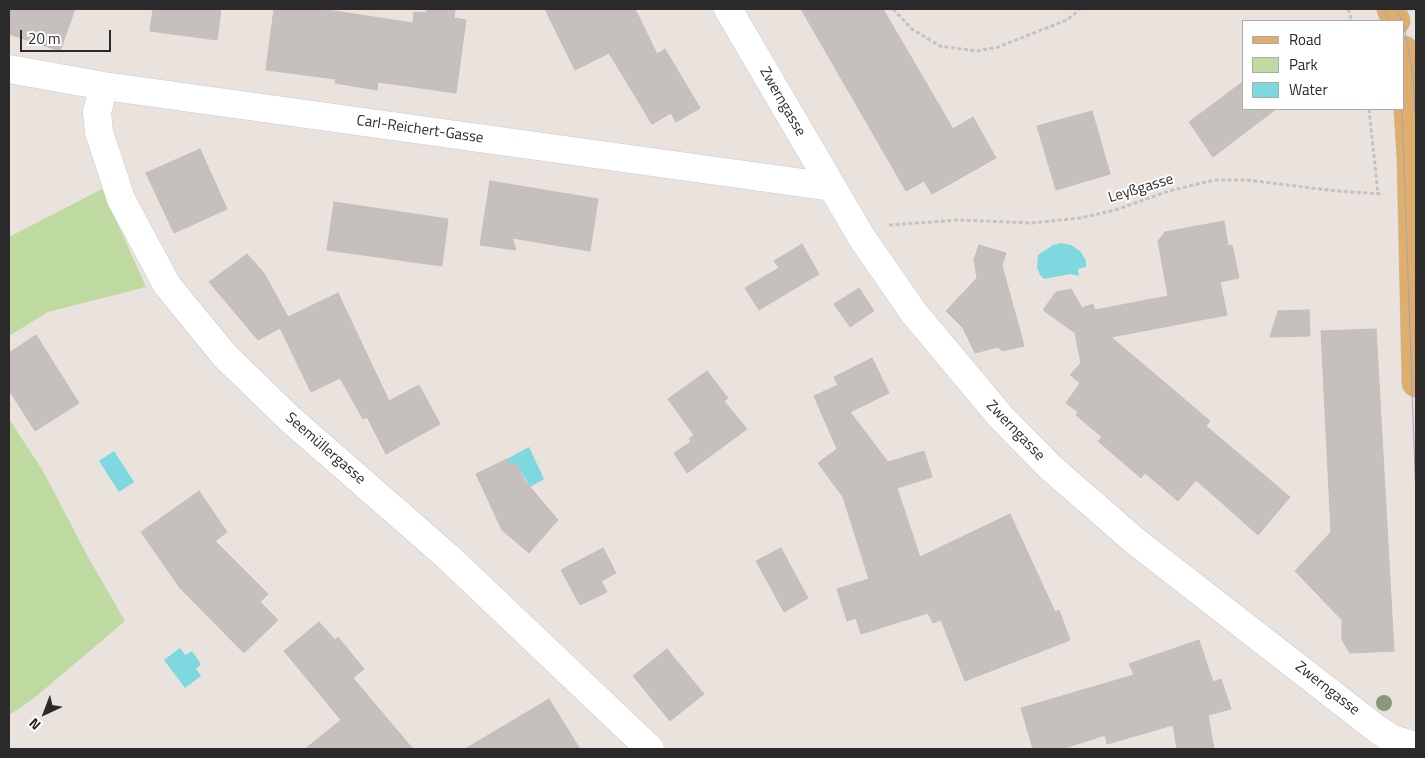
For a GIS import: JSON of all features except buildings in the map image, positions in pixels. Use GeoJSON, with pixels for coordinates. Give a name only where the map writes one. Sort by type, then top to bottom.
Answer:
{"type":"FeatureCollection","features":[{"type":"Feature","properties":{"kind":"main road"},"geometry":{"type":"LineString","coordinates":[[1405,62],[1413,158],[1416,383]]}},
{"type":"Feature","properties":{"kind":"street","name":"Zwerngasse"},"geometry":{"type":"LineString","coordinates":[[728,9],[862,238],[914,313],[973,386],[1050,468],[1135,541],[1377,729],[1392,739],[1416,746]]}},
{"type":"Feature","properties":{"kind":"street","name":"Carl-Reichert-Gasse"},"geometry":{"type":"LineString","coordinates":[[9,69],[104,86],[832,187]]}},
{"type":"Feature","properties":{"kind":"street","name":"Seemüllergasse"},"geometry":{"type":"LineString","coordinates":[[104,86],[97,112],[99,132],[121,199],[167,285],[219,349],[290,419],[448,557],[650,749]]}},
{"type":"Feature","properties":{"kind":"path"},"geometry":{"type":"LineString","coordinates":[[893,9],[912,29],[940,46],[977,51],[998,48],[1067,20],[1080,9]]}},
{"type":"Feature","properties":{"kind":"path"},"geometry":{"type":"LineString","coordinates":[[1369,110],[1378,194]]}},
{"type":"Feature","properties":{"kind":"path","name":"Leyßgasse"},"geometry":{"type":"LineString","coordinates":[[885,226],[959,220],[1032,224],[1080,218],[1214,180],[1248,180],[1378,194],[1412,195]]}},
{"type":"Feature","properties":{"kind":"green space"},"geometry":{"type":"Polygon","coordinates":[[[102,189],[146,287],[48,312],[9,336],[9,237],[102,189]]]}},
{"type":"Feature","properties":{"kind":"green space"},"geometry":{"type":"Polygon","coordinates":[[[9,419],[43,471],[87,555],[125,621],[33,699],[9,715],[9,419]]]}},
{"type":"Feature","properties":{"kind":"water"},"geometry":{"type":"Polygon","coordinates":[[[1061,243],[1071,245],[1081,252],[1086,261],[1086,267],[1078,269],[1079,276],[1070,274],[1044,279],[1037,267],[1038,255],[1053,245],[1061,243]]]}},
{"type":"Feature","properties":{"kind":"water"},"geometry":{"type":"Polygon","coordinates":[[[529,447],[544,479],[530,487],[516,463],[510,466],[507,459],[529,447]]]}},
{"type":"Feature","properties":{"kind":"water"},"geometry":{"type":"Polygon","coordinates":[[[114,451],[134,482],[119,492],[99,461],[114,451]]]}},
{"type":"Feature","properties":{"kind":"water"},"geometry":{"type":"Polygon","coordinates":[[[180,648],[185,655],[192,651],[201,664],[196,669],[201,676],[185,688],[164,660],[180,648]]]}},
{"type":"Feature","properties":{"kind":"tram line"},"geometry":{"type":"LineString","coordinates":[[1384,9],[1389,20]]}},
{"type":"Feature","properties":{"kind":"tram line"},"geometry":{"type":"LineString","coordinates":[[1397,9],[1402,20]]}},
{"type":"Feature","properties":{"kind":"tram line"},"geometry":{"type":"LineString","coordinates":[[1405,31],[1413,73],[1416,132]]}},
{"type":"Feature","properties":{"kind":"tram line"},"geometry":{"type":"LineString","coordinates":[[1402,110],[1416,500]]}}]}
